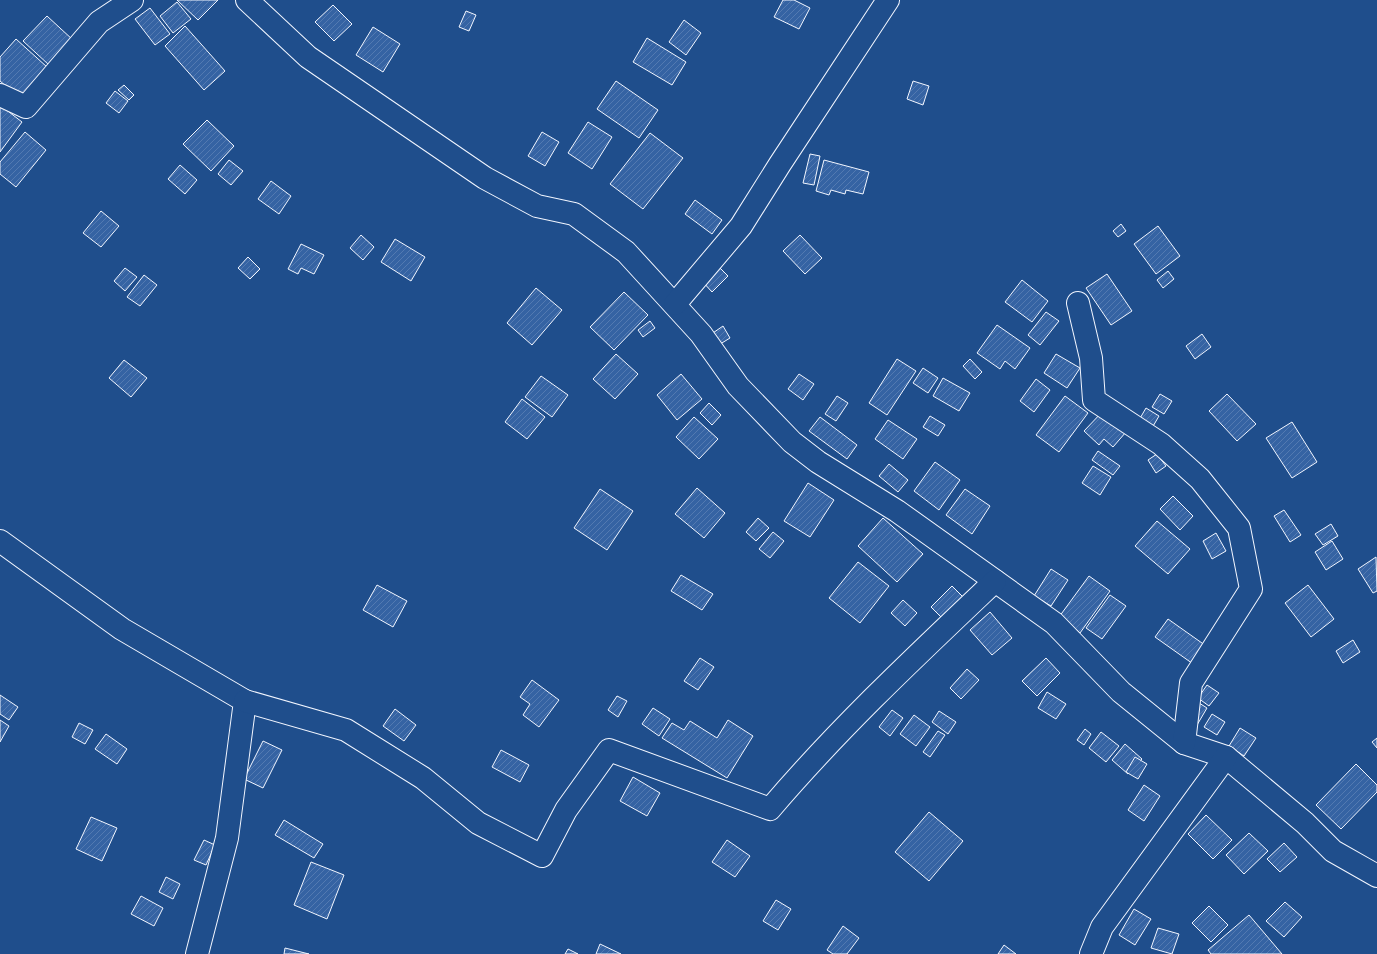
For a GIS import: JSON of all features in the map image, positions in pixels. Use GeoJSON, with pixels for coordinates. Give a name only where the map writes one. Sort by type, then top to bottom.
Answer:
{"type":"FeatureCollection","features":[{"type":"Feature","properties":{"kind":"street"},"geometry":{"type":"LineString","coordinates":[[0,95],[26,107],[99,22],[132,0]]}},
{"type":"Feature","properties":{"kind":"street"},"geometry":{"type":"LineString","coordinates":[[247,0],[308,57],[485,178],[537,206],[574,214],[626,252],[701,334],[738,386],[792,442],[818,462],[898,511],[1054,624],[1121,692],[1184,743],[1226,757],[1305,823],[1333,851],[1377,876]]}},
{"type":"Feature","properties":{"kind":"street"},"geometry":{"type":"LineString","coordinates":[[675,304],[741,226],[888,0]]}},
{"type":"Feature","properties":{"kind":"street"},"geometry":{"type":"LineString","coordinates":[[1078,303],[1091,358],[1094,400],[1161,444],[1200,479],[1239,528],[1251,589],[1191,683],[1184,743]]}},
{"type":"Feature","properties":{"kind":"street"},"geometry":{"type":"LineString","coordinates":[[0,541],[122,629],[245,701],[346,730],[423,778],[478,823],[542,856],[566,810],[609,750],[770,809],[809,763],[907,665],[994,582]]}},
{"type":"Feature","properties":{"kind":"street"},"geometry":{"type":"LineString","coordinates":[[197,954],[227,838],[245,701]]}},
{"type":"Feature","properties":{"kind":"street"},"geometry":{"type":"LineString","coordinates":[[1091,954],[1102,927],[1226,757]]}},
{"type":"Feature","properties":{"kind":"building"},"geometry":{"type":"Polygon","coordinates":[[[177,0],[218,0],[198,20],[177,0]]]}},
{"type":"Feature","properties":{"kind":"building"},"geometry":{"type":"Polygon","coordinates":[[[783,0],[794,0],[810,8],[799,29],[774,17],[783,0]]]}},
{"type":"Feature","properties":{"kind":"building"},"geometry":{"type":"Polygon","coordinates":[[[177,2],[191,19],[173,33],[160,16],[177,2]]]}},
{"type":"Feature","properties":{"kind":"building"},"geometry":{"type":"Polygon","coordinates":[[[333,5],[352,24],[334,41],[315,22],[333,5]]]}},
{"type":"Feature","properties":{"kind":"building"},"geometry":{"type":"Polygon","coordinates":[[[150,8],[170,34],[155,45],[135,19],[150,8]]]}},
{"type":"Feature","properties":{"kind":"building"},"geometry":{"type":"Polygon","coordinates":[[[466,11],[476,15],[469,31],[459,27],[466,11]]]}},
{"type":"Feature","properties":{"kind":"building"},"geometry":{"type":"Polygon","coordinates":[[[47,16],[73,40],[49,65],[23,41],[47,16]]]}},
{"type":"Feature","properties":{"kind":"building"},"geometry":{"type":"Polygon","coordinates":[[[684,20],[701,33],[686,55],[669,42],[684,20]]]}},
{"type":"Feature","properties":{"kind":"building"},"geometry":{"type":"Polygon","coordinates":[[[185,26],[225,71],[204,90],[165,46],[185,26]]]}},
{"type":"Feature","properties":{"kind":"building"},"geometry":{"type":"Polygon","coordinates":[[[373,27],[400,44],[383,72],[356,55],[373,27]]]}},
{"type":"Feature","properties":{"kind":"building"},"geometry":{"type":"Polygon","coordinates":[[[647,38],[686,62],[672,85],[633,62],[647,38]]]}},
{"type":"Feature","properties":{"kind":"building"},"geometry":{"type":"Polygon","coordinates":[[[16,39],[47,67],[20,98],[0,81],[0,57],[16,39]]]}},
{"type":"Feature","properties":{"kind":"building"},"geometry":{"type":"Polygon","coordinates":[[[616,81],[658,110],[639,138],[597,109],[616,81]]]}},
{"type":"Feature","properties":{"kind":"building"},"geometry":{"type":"Polygon","coordinates":[[[913,81],[929,86],[923,105],[907,99],[913,81]]]}},
{"type":"Feature","properties":{"kind":"building"},"geometry":{"type":"Polygon","coordinates":[[[124,85],[134,95],[129,100],[118,90],[124,85]]]}},
{"type":"Feature","properties":{"kind":"building"},"geometry":{"type":"Polygon","coordinates":[[[115,91],[128,101],[119,113],[106,103],[115,91]]]}},
{"type":"Feature","properties":{"kind":"building"},"geometry":{"type":"Polygon","coordinates":[[[0,105],[22,122],[0,152],[0,105]]]}},
{"type":"Feature","properties":{"kind":"building"},"geometry":{"type":"Polygon","coordinates":[[[207,120],[234,146],[211,171],[183,144],[207,120]]]}},
{"type":"Feature","properties":{"kind":"building"},"geometry":{"type":"Polygon","coordinates":[[[588,122],[612,137],[592,169],[568,153],[588,122]]]}},
{"type":"Feature","properties":{"kind":"building"},"geometry":{"type":"Polygon","coordinates":[[[25,132],[46,150],[16,187],[0,174],[0,162],[25,132]]]}},
{"type":"Feature","properties":{"kind":"building"},"geometry":{"type":"Polygon","coordinates":[[[542,132],[559,142],[545,166],[528,156],[542,132]]]}},
{"type":"Feature","properties":{"kind":"building"},"geometry":{"type":"Polygon","coordinates":[[[650,133],[683,158],[643,209],[610,184],[650,133]]]}},
{"type":"Feature","properties":{"kind":"building"},"geometry":{"type":"Polygon","coordinates":[[[810,154],[820,156],[814,185],[803,183],[810,154]]]}},
{"type":"Feature","properties":{"kind":"building"},"geometry":{"type":"Polygon","coordinates":[[[229,160],[243,171],[231,185],[218,174],[229,160]]]}},
{"type":"Feature","properties":{"kind":"building"},"geometry":{"type":"Polygon","coordinates":[[[824,160],[869,172],[863,194],[846,190],[845,194],[831,190],[829,195],[816,191],[824,160]]]}},
{"type":"Feature","properties":{"kind":"building"},"geometry":{"type":"Polygon","coordinates":[[[180,165],[197,180],[185,194],[168,179],[180,165]]]}},
{"type":"Feature","properties":{"kind":"building"},"geometry":{"type":"Polygon","coordinates":[[[271,181],[291,196],[279,214],[258,199],[271,181]]]}},
{"type":"Feature","properties":{"kind":"building"},"geometry":{"type":"Polygon","coordinates":[[[695,200],[722,220],[712,234],[685,214],[695,200]]]}},
{"type":"Feature","properties":{"kind":"building"},"geometry":{"type":"Polygon","coordinates":[[[101,211],[119,226],[101,247],[83,233],[101,211]]]}},
{"type":"Feature","properties":{"kind":"building"},"geometry":{"type":"Polygon","coordinates":[[[1121,224],[1126,231],[1118,237],[1113,231],[1121,224]]]}},
{"type":"Feature","properties":{"kind":"building"},"geometry":{"type":"Polygon","coordinates":[[[1158,226],[1180,256],[1156,274],[1134,244],[1158,226]]]}},
{"type":"Feature","properties":{"kind":"building"},"geometry":{"type":"Polygon","coordinates":[[[361,235],[374,247],[363,260],[350,248],[361,235]]]}},
{"type":"Feature","properties":{"kind":"building"},"geometry":{"type":"Polygon","coordinates":[[[800,235],[822,258],[805,274],[783,251],[800,235]]]}},
{"type":"Feature","properties":{"kind":"building"},"geometry":{"type":"Polygon","coordinates":[[[395,239],[425,257],[411,281],[381,262],[395,239]]]}},
{"type":"Feature","properties":{"kind":"building"},"geometry":{"type":"Polygon","coordinates":[[[301,244],[324,255],[314,274],[301,268],[298,274],[288,269],[301,244]]]}},
{"type":"Feature","properties":{"kind":"building"},"geometry":{"type":"Polygon","coordinates":[[[248,257],[260,269],[250,279],[238,268],[248,257]]]}},
{"type":"Feature","properties":{"kind":"building"},"geometry":{"type":"Polygon","coordinates":[[[718,266],[728,276],[712,292],[702,281],[718,266]]]}},
{"type":"Feature","properties":{"kind":"building"},"geometry":{"type":"Polygon","coordinates":[[[125,268],[137,277],[125,291],[114,281],[125,268]]]}},
{"type":"Feature","properties":{"kind":"building"},"geometry":{"type":"Polygon","coordinates":[[[1168,271],[1174,279],[1163,288],[1157,280],[1168,271]]]}},
{"type":"Feature","properties":{"kind":"building"},"geometry":{"type":"Polygon","coordinates":[[[1107,274],[1132,311],[1111,325],[1086,288],[1107,274]]]}},
{"type":"Feature","properties":{"kind":"building"},"geometry":{"type":"Polygon","coordinates":[[[144,275],[157,285],[140,306],[127,297],[144,275]]]}},
{"type":"Feature","properties":{"kind":"building"},"geometry":{"type":"Polygon","coordinates":[[[1022,280],[1048,301],[1032,322],[1005,302],[1022,280]]]}},
{"type":"Feature","properties":{"kind":"building"},"geometry":{"type":"Polygon","coordinates":[[[536,288],[562,310],[532,345],[507,323],[536,288]]]}},
{"type":"Feature","properties":{"kind":"building"},"geometry":{"type":"Polygon","coordinates":[[[624,292],[648,315],[614,350],[590,327],[624,292]]]}},
{"type":"Feature","properties":{"kind":"building"},"geometry":{"type":"Polygon","coordinates":[[[1046,312],[1059,321],[1040,345],[1028,335],[1046,312]]]}},
{"type":"Feature","properties":{"kind":"building"},"geometry":{"type":"Polygon","coordinates":[[[650,321],[655,328],[643,337],[638,330],[650,321]]]}},
{"type":"Feature","properties":{"kind":"building"},"geometry":{"type":"Polygon","coordinates":[[[997,325],[1030,348],[1015,369],[1005,361],[1000,369],[977,353],[997,325]]]}},
{"type":"Feature","properties":{"kind":"building"},"geometry":{"type":"Polygon","coordinates":[[[723,326],[730,338],[717,346],[710,335],[723,326]]]}},
{"type":"Feature","properties":{"kind":"building"},"geometry":{"type":"Polygon","coordinates":[[[1202,334],[1211,347],[1195,359],[1186,346],[1202,334]]]}},
{"type":"Feature","properties":{"kind":"building"},"geometry":{"type":"Polygon","coordinates":[[[616,354],[638,374],[615,399],[593,379],[616,354]]]}},
{"type":"Feature","properties":{"kind":"building"},"geometry":{"type":"Polygon","coordinates":[[[1056,354],[1080,368],[1067,388],[1044,373],[1056,354]]]}},
{"type":"Feature","properties":{"kind":"building"},"geometry":{"type":"Polygon","coordinates":[[[897,359],[916,371],[887,415],[869,403],[897,359]]]}},
{"type":"Feature","properties":{"kind":"building"},"geometry":{"type":"Polygon","coordinates":[[[970,359],[982,372],[975,379],[963,366],[970,359]]]}},
{"type":"Feature","properties":{"kind":"building"},"geometry":{"type":"Polygon","coordinates":[[[124,360],[147,378],[131,397],[109,378],[124,360]]]}},
{"type":"Feature","properties":{"kind":"building"},"geometry":{"type":"Polygon","coordinates":[[[923,368],[938,378],[928,393],[913,383],[923,368]]]}},
{"type":"Feature","properties":{"kind":"building"},"geometry":{"type":"Polygon","coordinates":[[[681,374],[702,399],[677,420],[657,395],[681,374]]]}},
{"type":"Feature","properties":{"kind":"building"},"geometry":{"type":"Polygon","coordinates":[[[799,374],[814,384],[803,400],[788,389],[799,374]]]}},
{"type":"Feature","properties":{"kind":"building"},"geometry":{"type":"Polygon","coordinates":[[[541,376],[568,395],[552,417],[525,397],[541,376]]]}},
{"type":"Feature","properties":{"kind":"building"},"geometry":{"type":"Polygon","coordinates":[[[943,378],[970,393],[959,411],[933,396],[943,378]]]}},
{"type":"Feature","properties":{"kind":"building"},"geometry":{"type":"Polygon","coordinates":[[[1036,379],[1050,390],[1034,412],[1020,401],[1036,379]]]}},
{"type":"Feature","properties":{"kind":"building"},"geometry":{"type":"Polygon","coordinates":[[[1160,394],[1172,401],[1164,414],[1152,407],[1160,394]]]}},
{"type":"Feature","properties":{"kind":"building"},"geometry":{"type":"Polygon","coordinates":[[[1227,394],[1256,424],[1237,441],[1209,411],[1227,394]]]}},
{"type":"Feature","properties":{"kind":"building"},"geometry":{"type":"Polygon","coordinates":[[[837,396],[848,403],[836,421],[825,414],[837,396]]]}},
{"type":"Feature","properties":{"kind":"building"},"geometry":{"type":"Polygon","coordinates":[[[1065,396],[1088,413],[1059,452],[1036,435],[1065,396]]]}},
{"type":"Feature","properties":{"kind":"building"},"geometry":{"type":"Polygon","coordinates":[[[522,399],[545,417],[527,439],[505,422],[522,399]]]}},
{"type":"Feature","properties":{"kind":"building"},"geometry":{"type":"Polygon","coordinates":[[[709,403],[721,415],[712,425],[700,413],[709,403]]]}},
{"type":"Feature","properties":{"kind":"building"},"geometry":{"type":"Polygon","coordinates":[[[1146,408],[1159,416],[1152,428],[1139,420],[1146,408]]]}},
{"type":"Feature","properties":{"kind":"building"},"geometry":{"type":"Polygon","coordinates":[[[1103,411],[1126,432],[1113,447],[1104,439],[1099,445],[1084,431],[1103,411]]]}},
{"type":"Feature","properties":{"kind":"building"},"geometry":{"type":"Polygon","coordinates":[[[930,416],[945,425],[938,436],[923,427],[930,416]]]}},
{"type":"Feature","properties":{"kind":"building"},"geometry":{"type":"Polygon","coordinates":[[[694,417],[718,439],[699,459],[676,437],[694,417]]]}},
{"type":"Feature","properties":{"kind":"building"},"geometry":{"type":"Polygon","coordinates":[[[820,417],[857,445],[847,459],[809,431],[820,417]]]}},
{"type":"Feature","properties":{"kind":"building"},"geometry":{"type":"Polygon","coordinates":[[[888,420],[917,439],[903,459],[875,439],[888,420]]]}},
{"type":"Feature","properties":{"kind":"building"},"geometry":{"type":"Polygon","coordinates":[[[1292,422],[1317,462],[1292,478],[1266,438],[1292,422]]]}},
{"type":"Feature","properties":{"kind":"building"},"geometry":{"type":"Polygon","coordinates":[[[1098,451],[1120,466],[1113,475],[1092,460],[1098,451]]]}},
{"type":"Feature","properties":{"kind":"building"},"geometry":{"type":"Polygon","coordinates":[[[1157,454],[1166,466],[1156,473],[1148,460],[1157,454]]]}},
{"type":"Feature","properties":{"kind":"building"},"geometry":{"type":"Polygon","coordinates":[[[935,462],[960,480],[939,510],[914,491],[935,462]]]}},
{"type":"Feature","properties":{"kind":"building"},"geometry":{"type":"Polygon","coordinates":[[[889,464],[908,480],[898,492],[879,476],[889,464]]]}},
{"type":"Feature","properties":{"kind":"building"},"geometry":{"type":"Polygon","coordinates":[[[1093,466],[1111,477],[1100,495],[1082,483],[1093,466]]]}},
{"type":"Feature","properties":{"kind":"building"},"geometry":{"type":"Polygon","coordinates":[[[808,483],[834,500],[810,537],[784,521],[808,483]]]}},
{"type":"Feature","properties":{"kind":"building"},"geometry":{"type":"Polygon","coordinates":[[[697,488],[725,513],[704,538],[675,514],[697,488]]]}},
{"type":"Feature","properties":{"kind":"building"},"geometry":{"type":"Polygon","coordinates":[[[600,489],[633,511],[607,550],[574,528],[600,489]]]}},
{"type":"Feature","properties":{"kind":"building"},"geometry":{"type":"Polygon","coordinates":[[[965,489],[990,506],[972,534],[946,515],[965,489]]]}},
{"type":"Feature","properties":{"kind":"building"},"geometry":{"type":"Polygon","coordinates":[[[1173,496],[1193,516],[1180,530],[1160,509],[1173,496]]]}},
{"type":"Feature","properties":{"kind":"building"},"geometry":{"type":"Polygon","coordinates":[[[1284,510],[1301,535],[1290,542],[1274,516],[1284,510]]]}},
{"type":"Feature","properties":{"kind":"building"},"geometry":{"type":"Polygon","coordinates":[[[758,518],[769,528],[756,541],[746,532],[758,518]]]}},
{"type":"Feature","properties":{"kind":"building"},"geometry":{"type":"Polygon","coordinates":[[[883,518],[923,554],[897,582],[858,546],[883,518]]]}},
{"type":"Feature","properties":{"kind":"building"},"geometry":{"type":"Polygon","coordinates":[[[1157,521],[1190,549],[1168,574],[1135,546],[1157,521]]]}},
{"type":"Feature","properties":{"kind":"building"},"geometry":{"type":"Polygon","coordinates":[[[1331,524],[1338,536],[1323,545],[1315,534],[1331,524]]]}},
{"type":"Feature","properties":{"kind":"building"},"geometry":{"type":"Polygon","coordinates":[[[773,532],[784,541],[770,558],[759,549],[773,532]]]}},
{"type":"Feature","properties":{"kind":"building"},"geometry":{"type":"Polygon","coordinates":[[[1216,533],[1226,551],[1212,559],[1203,541],[1216,533]]]}},
{"type":"Feature","properties":{"kind":"building"},"geometry":{"type":"Polygon","coordinates":[[[1332,541],[1343,559],[1326,570],[1315,552],[1332,541]]]}},
{"type":"Feature","properties":{"kind":"building"},"geometry":{"type":"Polygon","coordinates":[[[1376,557],[1377,591],[1373,593],[1358,569],[1376,557]]]}},
{"type":"Feature","properties":{"kind":"building"},"geometry":{"type":"Polygon","coordinates":[[[858,562],[889,586],[860,623],[829,598],[858,562]]]}},
{"type":"Feature","properties":{"kind":"building"},"geometry":{"type":"Polygon","coordinates":[[[1051,569],[1068,580],[1051,606],[1034,596],[1051,569]]]}},
{"type":"Feature","properties":{"kind":"building"},"geometry":{"type":"Polygon","coordinates":[[[681,575],[713,594],[702,610],[671,591],[681,575]]]}},
{"type":"Feature","properties":{"kind":"building"},"geometry":{"type":"Polygon","coordinates":[[[1089,576],[1110,591],[1080,633],[1059,617],[1089,576]]]}},
{"type":"Feature","properties":{"kind":"building"},"geometry":{"type":"Polygon","coordinates":[[[377,585],[407,601],[393,627],[363,610],[377,585]]]}},
{"type":"Feature","properties":{"kind":"building"},"geometry":{"type":"Polygon","coordinates":[[[1308,585],[1334,619],[1311,637],[1285,603],[1308,585]]]}},
{"type":"Feature","properties":{"kind":"building"},"geometry":{"type":"Polygon","coordinates":[[[952,586],[966,600],[945,621],[931,607],[952,586]]]}},
{"type":"Feature","properties":{"kind":"building"},"geometry":{"type":"Polygon","coordinates":[[[1110,595],[1126,606],[1102,639],[1086,628],[1110,595]]]}},
{"type":"Feature","properties":{"kind":"building"},"geometry":{"type":"Polygon","coordinates":[[[903,600],[917,613],[905,626],[891,613],[903,600]]]}},
{"type":"Feature","properties":{"kind":"building"},"geometry":{"type":"Polygon","coordinates":[[[990,612],[1012,638],[992,655],[970,630],[990,612]]]}},
{"type":"Feature","properties":{"kind":"building"},"geometry":{"type":"Polygon","coordinates":[[[1168,619],[1209,648],[1196,666],[1155,637],[1168,619]]]}},
{"type":"Feature","properties":{"kind":"building"},"geometry":{"type":"Polygon","coordinates":[[[1353,640],[1360,652],[1343,663],[1336,651],[1353,640]]]}},
{"type":"Feature","properties":{"kind":"building"},"geometry":{"type":"Polygon","coordinates":[[[700,658],[714,667],[698,690],[684,681],[700,658]]]}},
{"type":"Feature","properties":{"kind":"building"},"geometry":{"type":"Polygon","coordinates":[[[1046,658],[1060,673],[1037,696],[1022,681],[1046,658]]]}},
{"type":"Feature","properties":{"kind":"building"},"geometry":{"type":"Polygon","coordinates":[[[967,669],[979,680],[961,699],[950,688],[967,669]]]}},
{"type":"Feature","properties":{"kind":"building"},"geometry":{"type":"Polygon","coordinates":[[[532,680],[559,700],[539,727],[523,715],[530,704],[520,697],[532,680]]]}},
{"type":"Feature","properties":{"kind":"building"},"geometry":{"type":"Polygon","coordinates":[[[1207,685],[1219,693],[1209,706],[1198,698],[1207,685]]]}},
{"type":"Feature","properties":{"kind":"building"},"geometry":{"type":"Polygon","coordinates":[[[1047,692],[1066,704],[1056,719],[1038,708],[1047,692]]]}},
{"type":"Feature","properties":{"kind":"building"},"geometry":{"type":"Polygon","coordinates":[[[0,695],[18,707],[9,720],[0,714],[0,695]]]}},
{"type":"Feature","properties":{"kind":"building"},"geometry":{"type":"Polygon","coordinates":[[[617,696],[627,701],[618,717],[608,710],[617,696]]]}},
{"type":"Feature","properties":{"kind":"building"},"geometry":{"type":"Polygon","coordinates":[[[1196,701],[1207,708],[1197,725],[1196,701]]]}},
{"type":"Feature","properties":{"kind":"building"},"geometry":{"type":"Polygon","coordinates":[[[653,708],[670,719],[659,736],[642,724],[653,708]]]}},
{"type":"Feature","properties":{"kind":"building"},"geometry":{"type":"Polygon","coordinates":[[[395,709],[416,725],[404,741],[383,726],[395,709]]]}},
{"type":"Feature","properties":{"kind":"building"},"geometry":{"type":"Polygon","coordinates":[[[892,710],[903,718],[890,736],[879,727],[892,710]]]}},
{"type":"Feature","properties":{"kind":"building"},"geometry":{"type":"Polygon","coordinates":[[[939,711],[956,722],[948,734],[932,722],[939,711]]]}},
{"type":"Feature","properties":{"kind":"building"},"geometry":{"type":"Polygon","coordinates":[[[1212,714],[1225,722],[1217,735],[1204,727],[1212,714]]]}},
{"type":"Feature","properties":{"kind":"building"},"geometry":{"type":"Polygon","coordinates":[[[914,715],[930,727],[916,746],[900,734],[914,715]]]}},
{"type":"Feature","properties":{"kind":"building"},"geometry":{"type":"Polygon","coordinates":[[[0,720],[9,726],[0,742],[0,720]]]}},
{"type":"Feature","properties":{"kind":"building"},"geometry":{"type":"Polygon","coordinates":[[[728,720],[753,736],[727,778],[662,738],[672,723],[684,730],[690,721],[717,738],[728,720]]]}},
{"type":"Feature","properties":{"kind":"building"},"geometry":{"type":"Polygon","coordinates":[[[79,723],[93,730],[85,744],[72,737],[79,723]]]}},
{"type":"Feature","properties":{"kind":"building"},"geometry":{"type":"Polygon","coordinates":[[[1240,728],[1256,738],[1244,756],[1229,746],[1240,728]]]}},
{"type":"Feature","properties":{"kind":"building"},"geometry":{"type":"Polygon","coordinates":[[[1085,729],[1091,734],[1084,745],[1077,740],[1085,729]]]}},
{"type":"Feature","properties":{"kind":"building"},"geometry":{"type":"Polygon","coordinates":[[[938,731],[945,735],[930,757],[923,752],[938,731]]]}},
{"type":"Feature","properties":{"kind":"building"},"geometry":{"type":"Polygon","coordinates":[[[1101,732],[1119,746],[1106,762],[1089,748],[1101,732]]]}},
{"type":"Feature","properties":{"kind":"building"},"geometry":{"type":"Polygon","coordinates":[[[106,734],[127,749],[117,764],[95,749],[106,734]]]}},
{"type":"Feature","properties":{"kind":"building"},"geometry":{"type":"Polygon","coordinates":[[[1377,738],[1377,748],[1372,742],[1377,738]]]}},
{"type":"Feature","properties":{"kind":"building"},"geometry":{"type":"Polygon","coordinates":[[[263,741],[282,750],[263,788],[244,779],[263,741]]]}},
{"type":"Feature","properties":{"kind":"building"},"geometry":{"type":"Polygon","coordinates":[[[1125,744],[1142,759],[1128,774],[1112,760],[1125,744]]]}},
{"type":"Feature","properties":{"kind":"building"},"geometry":{"type":"Polygon","coordinates":[[[501,750],[529,765],[520,782],[492,767],[501,750]]]}},
{"type":"Feature","properties":{"kind":"building"},"geometry":{"type":"Polygon","coordinates":[[[1135,757],[1147,764],[1138,779],[1126,772],[1135,757]]]}},
{"type":"Feature","properties":{"kind":"building"},"geometry":{"type":"Polygon","coordinates":[[[1356,764],[1377,785],[1377,792],[1341,829],[1316,805],[1356,764]]]}},
{"type":"Feature","properties":{"kind":"building"},"geometry":{"type":"Polygon","coordinates":[[[633,777],[660,793],[647,816],[620,801],[633,777]]]}},
{"type":"Feature","properties":{"kind":"building"},"geometry":{"type":"Polygon","coordinates":[[[1144,785],[1160,796],[1144,821],[1128,810],[1144,785]]]}},
{"type":"Feature","properties":{"kind":"building"},"geometry":{"type":"Polygon","coordinates":[[[929,812],[963,841],[929,881],[895,852],[929,812]]]}},
{"type":"Feature","properties":{"kind":"building"},"geometry":{"type":"Polygon","coordinates":[[[1206,815],[1232,840],[1213,859],[1188,834],[1206,815]]]}},
{"type":"Feature","properties":{"kind":"building"},"geometry":{"type":"Polygon","coordinates":[[[91,817],[117,828],[102,861],[76,849],[91,817]]]}},
{"type":"Feature","properties":{"kind":"building"},"geometry":{"type":"Polygon","coordinates":[[[284,820],[323,844],[314,858],[275,835],[284,820]]]}},
{"type":"Feature","properties":{"kind":"building"},"geometry":{"type":"Polygon","coordinates":[[[1249,833],[1268,851],[1244,874],[1226,855],[1249,833]]]}},
{"type":"Feature","properties":{"kind":"building"},"geometry":{"type":"Polygon","coordinates":[[[204,840],[215,845],[206,865],[194,860],[204,840]]]}},
{"type":"Feature","properties":{"kind":"building"},"geometry":{"type":"Polygon","coordinates":[[[727,840],[750,856],[735,877],[712,862],[727,840]]]}},
{"type":"Feature","properties":{"kind":"building"},"geometry":{"type":"Polygon","coordinates":[[[1284,843],[1297,857],[1280,872],[1267,859],[1284,843]]]}},
{"type":"Feature","properties":{"kind":"building"},"geometry":{"type":"Polygon","coordinates":[[[311,862],[344,875],[327,919],[294,905],[311,862]]]}},
{"type":"Feature","properties":{"kind":"building"},"geometry":{"type":"Polygon","coordinates":[[[166,877],[180,884],[173,899],[159,892],[166,877]]]}},
{"type":"Feature","properties":{"kind":"building"},"geometry":{"type":"Polygon","coordinates":[[[141,896],[163,908],[154,926],[131,914],[141,896]]]}},
{"type":"Feature","properties":{"kind":"building"},"geometry":{"type":"Polygon","coordinates":[[[776,900],[791,909],[778,930],[763,921],[776,900]]]}},
{"type":"Feature","properties":{"kind":"building"},"geometry":{"type":"Polygon","coordinates":[[[1285,902],[1302,917],[1284,937],[1266,921],[1285,902]]]}},
{"type":"Feature","properties":{"kind":"building"},"geometry":{"type":"Polygon","coordinates":[[[1209,906],[1228,925],[1211,942],[1192,923],[1209,906]]]}},
{"type":"Feature","properties":{"kind":"building"},"geometry":{"type":"Polygon","coordinates":[[[1134,909],[1151,919],[1135,945],[1119,935],[1134,909]]]}},
{"type":"Feature","properties":{"kind":"building"},"geometry":{"type":"Polygon","coordinates":[[[1249,915],[1282,954],[1211,954],[1208,950],[1249,915]]]}},
{"type":"Feature","properties":{"kind":"building"},"geometry":{"type":"Polygon","coordinates":[[[843,926],[859,938],[847,954],[833,954],[827,950],[843,926]]]}},
{"type":"Feature","properties":{"kind":"building"},"geometry":{"type":"Polygon","coordinates":[[[1158,928],[1179,934],[1172,954],[1151,948],[1158,928]]]}},
{"type":"Feature","properties":{"kind":"building"},"geometry":{"type":"Polygon","coordinates":[[[600,944],[621,954],[596,954],[600,944]]]}},
{"type":"Feature","properties":{"kind":"building"},"geometry":{"type":"Polygon","coordinates":[[[1004,945],[1016,954],[998,954],[1004,945]]]}},
{"type":"Feature","properties":{"kind":"building"},"geometry":{"type":"Polygon","coordinates":[[[285,948],[309,954],[284,954],[285,948]]]}},
{"type":"Feature","properties":{"kind":"building"},"geometry":{"type":"Polygon","coordinates":[[[568,949],[578,954],[565,954],[568,949]]]}}]}
